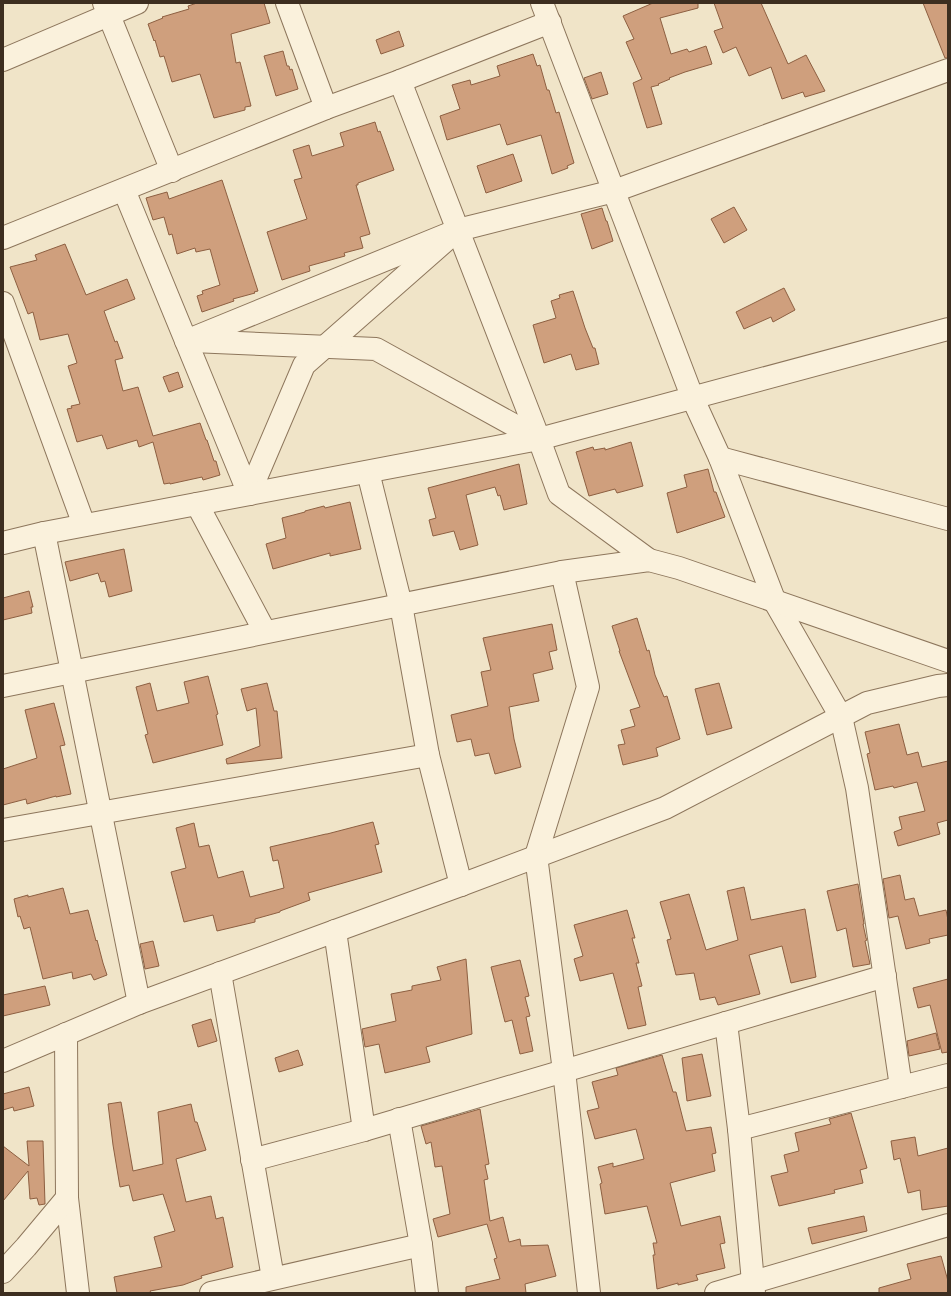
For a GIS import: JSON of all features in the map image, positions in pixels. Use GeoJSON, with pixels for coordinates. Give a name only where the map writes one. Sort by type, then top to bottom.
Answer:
{"type":"FeatureCollection","features":[{"type":"Feature","properties":{"kind":"street"},"geometry":{"type":"LineString","coordinates":[[3,60],[107,9],[136,3]]}},
{"type":"Feature","properties":{"kind":"street"},"geometry":{"type":"LineString","coordinates":[[287,3],[326,108]]}},
{"type":"Feature","properties":{"kind":"street"},"geometry":{"type":"LineString","coordinates":[[107,9],[172,170]]}},
{"type":"Feature","properties":{"kind":"street"},"geometry":{"type":"LineString","coordinates":[[3,238],[326,108],[400,81],[546,13],[693,399],[720,458],[775,602],[841,717],[857,788],[901,1087]]}},
{"type":"Feature","properties":{"kind":"street"},"geometry":{"type":"LineString","coordinates":[[186,341],[458,230],[614,191],[948,70]]}},
{"type":"Feature","properties":{"kind":"street"},"geometry":{"type":"LineString","coordinates":[[400,81],[539,440],[558,494],[649,560],[679,568],[948,661]]}},
{"type":"Feature","properties":{"kind":"street"},"geometry":{"type":"LineString","coordinates":[[124,190],[249,494]]}},
{"type":"Feature","properties":{"kind":"street"},"geometry":{"type":"LineString","coordinates":[[249,494],[304,365],[458,230]]}},
{"type":"Feature","properties":{"kind":"street"},"geometry":{"type":"LineString","coordinates":[[3,303],[84,525]]}},
{"type":"Feature","properties":{"kind":"street"},"geometry":{"type":"LineString","coordinates":[[3,543],[84,525],[539,440],[948,329]]}},
{"type":"Feature","properties":{"kind":"street"},"geometry":{"type":"LineString","coordinates":[[186,341],[376,349],[539,440]]}},
{"type":"Feature","properties":{"kind":"street"},"geometry":{"type":"LineString","coordinates":[[720,458],[948,519]]}},
{"type":"Feature","properties":{"kind":"street"},"geometry":{"type":"LineString","coordinates":[[368,472],[401,605],[428,755],[461,885]]}},
{"type":"Feature","properties":{"kind":"street"},"geometry":{"type":"LineString","coordinates":[[197,504],[265,632]]}},
{"type":"Feature","properties":{"kind":"street"},"geometry":{"type":"LineString","coordinates":[[44,533],[139,1003]]}},
{"type":"Feature","properties":{"kind":"street"},"geometry":{"type":"LineString","coordinates":[[3,686],[562,572],[649,560]]}},
{"type":"Feature","properties":{"kind":"street"},"geometry":{"type":"LineString","coordinates":[[562,572],[588,687],[536,856],[564,1071],[589,1293]]}},
{"type":"Feature","properties":{"kind":"street"},"geometry":{"type":"LineString","coordinates":[[3,1061],[139,1003],[461,885],[665,808],[868,703],[938,686],[948,685]]}},
{"type":"Feature","properties":{"kind":"street"},"geometry":{"type":"LineString","coordinates":[[3,830],[101,814],[428,755]]}},
{"type":"Feature","properties":{"kind":"street"},"geometry":{"type":"LineString","coordinates":[[335,930],[364,1130]]}},
{"type":"Feature","properties":{"kind":"street"},"geometry":{"type":"LineString","coordinates":[[220,973],[272,1278]]}},
{"type":"Feature","properties":{"kind":"street"},"geometry":{"type":"LineString","coordinates":[[252,1160],[364,1130],[885,976]]}},
{"type":"Feature","properties":{"kind":"street"},"geometry":{"type":"LineString","coordinates":[[726,1023],[754,1288]]}},
{"type":"Feature","properties":{"kind":"street"},"geometry":{"type":"LineString","coordinates":[[66,1034],[67,1198],[78,1293]]}},
{"type":"Feature","properties":{"kind":"street"},"geometry":{"type":"LineString","coordinates":[[738,1129],[948,1075]]}},
{"type":"Feature","properties":{"kind":"street"},"geometry":{"type":"LineString","coordinates":[[399,1119],[421,1245],[427,1293]]}},
{"type":"Feature","properties":{"kind":"street"},"geometry":{"type":"LineString","coordinates":[[3,1272],[67,1198]]}},
{"type":"Feature","properties":{"kind":"street"},"geometry":{"type":"LineString","coordinates":[[716,1293],[754,1288],[948,1225]]}},
{"type":"Feature","properties":{"kind":"street"},"geometry":{"type":"LineString","coordinates":[[210,1293],[421,1245]]}},
{"type":"Feature","properties":{"kind":"building"},"geometry":{"type":"Polygon","coordinates":[[[197,3],[264,3],[270,23],[231,34],[236,63],[240,62],[251,106],[245,107],[245,110],[214,118],[200,74],[172,82],[164,56],[160,57],[148,24],[163,18],[162,17],[189,9],[188,6],[197,3]]]}},
{"type":"Feature","properties":{"kind":"building"},"geometry":{"type":"Polygon","coordinates":[[[653,3],[698,3],[698,8],[660,18],[671,54],[687,49],[689,52],[706,46],[712,64],[669,78],[670,79],[658,84],[659,85],[651,87],[662,124],[647,128],[633,83],[642,79],[626,42],[634,39],[623,16],[653,3]]]}},
{"type":"Feature","properties":{"kind":"building"},"geometry":{"type":"Polygon","coordinates":[[[714,3],[761,3],[788,64],[806,55],[825,91],[805,97],[803,92],[782,99],[771,67],[749,76],[736,47],[723,53],[714,31],[723,28],[714,3]]]}},
{"type":"Feature","properties":{"kind":"building"},"geometry":{"type":"Polygon","coordinates":[[[923,3],[948,3],[948,58],[945,58],[923,3]]]}},
{"type":"Feature","properties":{"kind":"building"},"geometry":{"type":"Polygon","coordinates":[[[399,31],[404,46],[381,54],[376,40],[399,31]]]}},
{"type":"Feature","properties":{"kind":"building"},"geometry":{"type":"Polygon","coordinates":[[[283,51],[287,66],[289,66],[290,70],[292,69],[298,89],[276,96],[264,56],[283,51]]]}},
{"type":"Feature","properties":{"kind":"building"},"geometry":{"type":"Polygon","coordinates":[[[533,54],[537,66],[540,65],[547,90],[549,90],[556,113],[559,112],[574,163],[567,166],[568,168],[552,174],[541,135],[507,145],[500,124],[447,140],[440,116],[460,109],[452,85],[470,80],[471,85],[500,76],[497,66],[533,54]]]}},
{"type":"Feature","properties":{"kind":"building"},"geometry":{"type":"Polygon","coordinates":[[[601,72],[608,94],[592,99],[584,78],[601,72]]]}},
{"type":"Feature","properties":{"kind":"building"},"geometry":{"type":"Polygon","coordinates":[[[375,122],[378,132],[380,131],[394,170],[356,185],[370,234],[360,237],[363,248],[344,253],[345,256],[309,266],[310,271],[282,280],[267,232],[307,219],[294,180],[302,178],[293,150],[309,145],[312,156],[344,146],[340,133],[375,122]]]}},
{"type":"Feature","properties":{"kind":"building"},"geometry":{"type":"Polygon","coordinates":[[[513,154],[522,181],[486,193],[477,166],[513,154]]]}},
{"type":"Feature","properties":{"kind":"building"},"geometry":{"type":"Polygon","coordinates":[[[222,180],[258,291],[233,299],[234,301],[202,312],[197,296],[203,294],[202,291],[220,285],[210,249],[196,252],[195,248],[177,254],[172,234],[169,235],[164,217],[153,220],[146,198],[167,192],[169,199],[222,180]]]}},
{"type":"Feature","properties":{"kind":"building"},"geometry":{"type":"Polygon","coordinates":[[[734,207],[747,230],[724,243],[711,219],[734,207]]]}},
{"type":"Feature","properties":{"kind":"building"},"geometry":{"type":"Polygon","coordinates":[[[602,208],[613,241],[592,249],[581,214],[602,208]]]}},
{"type":"Feature","properties":{"kind":"building"},"geometry":{"type":"Polygon","coordinates":[[[65,244],[86,295],[127,279],[135,299],[104,311],[115,342],[117,341],[123,358],[115,360],[123,391],[138,387],[153,436],[200,423],[214,461],[216,461],[220,475],[203,480],[202,477],[164,484],[153,442],[139,447],[137,440],[107,449],[102,435],[77,442],[67,409],[72,408],[71,406],[80,404],[68,366],[77,363],[68,334],[40,340],[33,312],[28,314],[10,267],[37,260],[35,255],[65,244]]]}},
{"type":"Feature","properties":{"kind":"building"},"geometry":{"type":"Polygon","coordinates":[[[784,288],[795,310],[773,322],[771,317],[744,329],[736,312],[784,288]]]}},
{"type":"Feature","properties":{"kind":"building"},"geometry":{"type":"Polygon","coordinates":[[[573,291],[585,328],[593,348],[595,348],[599,364],[576,370],[571,354],[544,363],[533,325],[556,318],[551,301],[560,298],[559,295],[573,291]]]}},
{"type":"Feature","properties":{"kind":"building"},"geometry":{"type":"Polygon","coordinates":[[[178,372],[183,387],[169,392],[163,377],[178,372]]]}},
{"type":"Feature","properties":{"kind":"building"},"geometry":{"type":"Polygon","coordinates":[[[631,442],[643,486],[617,493],[615,489],[589,496],[576,452],[593,447],[594,450],[605,448],[605,450],[631,442]]]}},
{"type":"Feature","properties":{"kind":"building"},"geometry":{"type":"Polygon","coordinates":[[[519,464],[527,504],[504,510],[500,495],[498,496],[495,487],[466,495],[478,545],[460,550],[454,531],[433,536],[429,520],[436,518],[428,488],[519,464]]]}},
{"type":"Feature","properties":{"kind":"building"},"geometry":{"type":"Polygon","coordinates":[[[708,469],[714,492],[716,492],[725,517],[677,533],[667,493],[687,487],[684,475],[708,469]]]}},
{"type":"Feature","properties":{"kind":"building"},"geometry":{"type":"Polygon","coordinates":[[[350,502],[361,549],[330,556],[330,553],[273,569],[266,544],[286,538],[282,518],[324,506],[325,508],[350,502]]]}},
{"type":"Feature","properties":{"kind":"building"},"geometry":{"type":"Polygon","coordinates":[[[124,549],[132,591],[109,597],[105,581],[101,582],[98,573],[70,581],[65,562],[124,549]]]}},
{"type":"Feature","properties":{"kind":"building"},"geometry":{"type":"Polygon","coordinates":[[[29,591],[33,607],[31,607],[32,613],[3,620],[3,598],[29,591]]]}},
{"type":"Feature","properties":{"kind":"building"},"geometry":{"type":"Polygon","coordinates":[[[637,618],[647,651],[649,650],[655,675],[664,697],[667,696],[680,739],[656,748],[658,756],[623,765],[618,745],[625,744],[621,730],[635,726],[630,710],[640,707],[619,651],[612,626],[637,618]]]}},
{"type":"Feature","properties":{"kind":"building"},"geometry":{"type":"Polygon","coordinates":[[[552,624],[557,650],[549,652],[553,669],[533,674],[539,701],[509,707],[514,739],[521,767],[495,774],[489,753],[475,756],[471,739],[457,742],[451,715],[488,706],[481,672],[491,670],[483,638],[552,624]]]}},
{"type":"Feature","properties":{"kind":"building"},"geometry":{"type":"Polygon","coordinates":[[[208,676],[218,714],[216,715],[223,745],[153,763],[145,735],[148,734],[136,687],[150,683],[157,711],[189,703],[184,682],[208,676]]]}},
{"type":"Feature","properties":{"kind":"building"},"geometry":{"type":"Polygon","coordinates":[[[267,683],[274,711],[277,711],[282,758],[227,764],[226,759],[260,746],[256,708],[247,711],[241,689],[267,683]]]}},
{"type":"Feature","properties":{"kind":"building"},"geometry":{"type":"Polygon","coordinates":[[[719,683],[732,728],[707,735],[695,689],[719,683]]]}},
{"type":"Feature","properties":{"kind":"building"},"geometry":{"type":"Polygon","coordinates":[[[54,703],[65,745],[60,746],[71,794],[56,796],[27,804],[26,799],[3,805],[3,769],[37,758],[25,710],[54,703]]]}},
{"type":"Feature","properties":{"kind":"building"},"geometry":{"type":"Polygon","coordinates":[[[899,724],[907,755],[918,752],[922,767],[948,761],[948,820],[937,823],[940,834],[898,846],[894,832],[902,829],[899,817],[925,811],[917,782],[894,788],[893,786],[875,790],[867,754],[870,753],[865,732],[899,724]]]}},
{"type":"Feature","properties":{"kind":"building"},"geometry":{"type":"Polygon","coordinates":[[[373,822],[379,844],[375,845],[382,872],[308,893],[310,900],[280,912],[255,919],[255,922],[217,931],[213,915],[184,922],[171,872],[186,868],[176,828],[194,823],[199,847],[209,845],[218,878],[243,871],[250,897],[284,888],[278,860],[273,861],[270,847],[373,822]]]}},
{"type":"Feature","properties":{"kind":"building"},"geometry":{"type":"Polygon","coordinates":[[[900,875],[905,900],[914,898],[919,916],[946,910],[948,935],[929,939],[930,943],[906,949],[898,916],[889,918],[883,879],[900,875]]]}},
{"type":"Feature","properties":{"kind":"building"},"geometry":{"type":"Polygon","coordinates":[[[858,884],[863,924],[867,940],[865,941],[870,964],[853,967],[846,928],[837,931],[827,891],[858,884]]]}},
{"type":"Feature","properties":{"kind":"building"},"geometry":{"type":"Polygon","coordinates":[[[744,887],[751,920],[805,909],[816,977],[791,983],[782,946],[749,955],[760,994],[718,1005],[715,997],[700,1000],[694,973],[676,975],[667,940],[671,939],[660,902],[689,894],[706,950],[738,940],[727,891],[744,887]]]}},
{"type":"Feature","properties":{"kind":"building"},"geometry":{"type":"Polygon","coordinates":[[[63,888],[70,914],[88,910],[107,975],[94,980],[91,974],[73,979],[72,972],[43,979],[30,927],[24,929],[20,916],[18,917],[14,899],[63,888]]]}},
{"type":"Feature","properties":{"kind":"building"},"geometry":{"type":"Polygon","coordinates":[[[627,910],[635,938],[632,938],[639,963],[636,963],[642,986],[638,987],[646,1025],[628,1029],[613,973],[580,981],[574,959],[583,956],[574,925],[627,910]]]}},
{"type":"Feature","properties":{"kind":"building"},"geometry":{"type":"Polygon","coordinates":[[[153,941],[159,966],[145,969],[140,944],[153,941]]]}},
{"type":"Feature","properties":{"kind":"building"},"geometry":{"type":"Polygon","coordinates":[[[466,959],[472,1034],[426,1047],[430,1062],[385,1073],[379,1044],[365,1047],[362,1029],[396,1021],[391,994],[412,990],[412,986],[441,980],[437,967],[466,959]]]}},
{"type":"Feature","properties":{"kind":"building"},"geometry":{"type":"Polygon","coordinates":[[[520,960],[529,996],[525,997],[530,1016],[526,1017],[533,1051],[520,1054],[512,1020],[505,1022],[491,967],[520,960]]]}},
{"type":"Feature","properties":{"kind":"building"},"geometry":{"type":"Polygon","coordinates":[[[948,979],[948,1052],[942,1053],[930,1005],[918,1008],[913,988],[948,979]]]}},
{"type":"Feature","properties":{"kind":"building"},"geometry":{"type":"Polygon","coordinates":[[[45,986],[50,1005],[3,1016],[3,995],[45,986]]]}},
{"type":"Feature","properties":{"kind":"building"},"geometry":{"type":"Polygon","coordinates":[[[211,1019],[217,1041],[198,1047],[192,1025],[211,1019]]]}},
{"type":"Feature","properties":{"kind":"building"},"geometry":{"type":"Polygon","coordinates":[[[936,1033],[940,1049],[909,1056],[907,1041],[936,1033]]]}},
{"type":"Feature","properties":{"kind":"building"},"geometry":{"type":"Polygon","coordinates":[[[298,1050],[303,1065],[279,1072],[275,1058],[298,1050]]]}},
{"type":"Feature","properties":{"kind":"building"},"geometry":{"type":"Polygon","coordinates":[[[702,1054],[711,1096],[687,1101],[682,1058],[702,1054]]]}},
{"type":"Feature","properties":{"kind":"building"},"geometry":{"type":"Polygon","coordinates":[[[662,1055],[673,1092],[676,1092],[686,1131],[711,1127],[716,1153],[712,1154],[715,1171],[670,1183],[681,1226],[720,1216],[725,1243],[720,1244],[725,1268],[696,1275],[698,1280],[678,1285],[678,1283],[657,1289],[653,1243],[657,1243],[647,1206],[605,1214],[600,1184],[602,1183],[598,1167],[613,1163],[613,1167],[644,1159],[636,1129],[595,1139],[587,1111],[599,1108],[592,1082],[618,1075],[616,1068],[662,1055]]]}},
{"type":"Feature","properties":{"kind":"building"},"geometry":{"type":"Polygon","coordinates":[[[29,1087],[34,1106],[14,1111],[13,1107],[3,1110],[3,1094],[29,1087]]]}},
{"type":"Feature","properties":{"kind":"building"},"geometry":{"type":"Polygon","coordinates":[[[121,1102],[133,1171],[163,1164],[158,1112],[191,1104],[195,1122],[197,1122],[206,1150],[176,1159],[186,1202],[211,1196],[216,1219],[223,1217],[233,1267],[201,1276],[202,1278],[183,1285],[150,1291],[151,1293],[117,1293],[114,1277],[162,1267],[154,1237],[175,1231],[163,1194],[133,1201],[129,1185],[120,1187],[108,1104],[121,1102]]]}},
{"type":"Feature","properties":{"kind":"building"},"geometry":{"type":"Polygon","coordinates":[[[480,1109],[489,1164],[485,1165],[488,1179],[484,1180],[490,1221],[503,1217],[509,1242],[520,1239],[521,1246],[548,1245],[556,1276],[525,1284],[526,1293],[466,1293],[466,1287],[500,1279],[494,1259],[497,1258],[487,1224],[438,1237],[433,1219],[450,1214],[442,1166],[435,1167],[431,1142],[426,1144],[421,1126],[480,1109]]]}},
{"type":"Feature","properties":{"kind":"building"},"geometry":{"type":"Polygon","coordinates":[[[851,1113],[867,1168],[860,1170],[863,1183],[834,1190],[835,1193],[779,1206],[771,1176],[788,1172],[784,1155],[799,1151],[795,1133],[831,1124],[829,1119],[851,1113]]]}},
{"type":"Feature","properties":{"kind":"building"},"geometry":{"type":"Polygon","coordinates":[[[915,1137],[918,1156],[948,1148],[948,1206],[922,1210],[920,1190],[908,1193],[900,1158],[894,1160],[891,1141],[915,1137]]]}},
{"type":"Feature","properties":{"kind":"building"},"geometry":{"type":"Polygon","coordinates":[[[27,1141],[43,1141],[45,1204],[39,1205],[37,1198],[30,1199],[28,1171],[3,1201],[3,1146],[29,1166],[27,1141]]]}},
{"type":"Feature","properties":{"kind":"building"},"geometry":{"type":"Polygon","coordinates":[[[864,1216],[867,1231],[812,1244],[808,1228],[864,1216]]]}},
{"type":"Feature","properties":{"kind":"building"},"geometry":{"type":"Polygon","coordinates":[[[941,1256],[948,1281],[948,1293],[879,1293],[879,1288],[911,1279],[907,1264],[941,1256]]]}}]}
